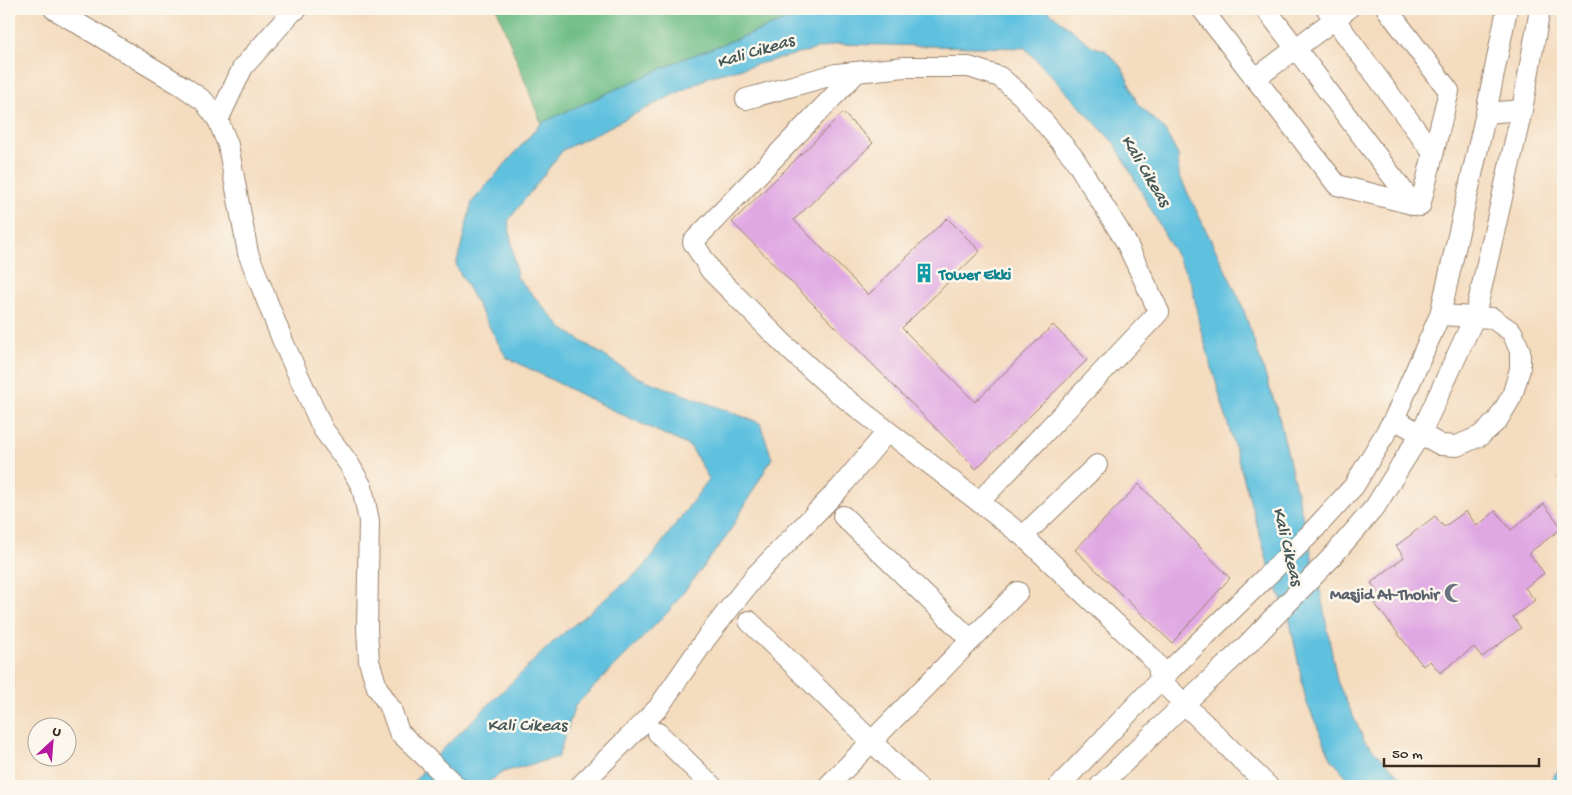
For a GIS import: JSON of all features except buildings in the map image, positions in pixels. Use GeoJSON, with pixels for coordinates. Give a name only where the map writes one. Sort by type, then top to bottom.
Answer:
{"type":"FeatureCollection","features":[{"type":"Feature","properties":{"kind":"street"},"geometry":{"type":"LineString","coordinates":[[54,9],[184,87],[204,101],[218,120],[228,144],[248,253],[284,344],[323,429],[349,464],[362,487],[369,521],[367,629],[369,661],[378,687],[391,709],[399,732],[456,786]]}},
{"type":"Feature","properties":{"kind":"street"},"geometry":{"type":"LineString","coordinates":[[218,120],[243,67],[292,12],[297,9]]}},
{"type":"Feature","properties":{"kind":"street"},"geometry":{"type":"LineString","coordinates":[[1202,9],[1337,185],[1420,206],[1449,91],[1387,9]]}},
{"type":"Feature","properties":{"kind":"street"},"geometry":{"type":"LineString","coordinates":[[1266,9],[1414,205]]}},
{"type":"Feature","properties":{"kind":"street"},"geometry":{"type":"LineString","coordinates":[[1059,786],[1160,680],[1310,534],[1354,486],[1394,419],[1440,315],[1486,113],[1507,9]]}},
{"type":"Feature","properties":{"kind":"street"},"geometry":{"type":"LineString","coordinates":[[1100,786],[1246,646],[1329,560],[1375,507],[1421,433],[1475,316],[1522,110],[1540,9]]}},
{"type":"Feature","properties":{"kind":"street"},"geometry":{"type":"LineString","coordinates":[[1256,78],[1295,48],[1336,12],[1433,153]]}},
{"type":"Feature","properties":{"kind":"street"},"geometry":{"type":"LineString","coordinates":[[746,99],[836,74],[905,67],[969,67],[1000,77],[1022,96],[1074,158],[1126,242],[1159,312],[979,502]]}},
{"type":"Feature","properties":{"kind":"street"},"geometry":{"type":"LineString","coordinates":[[857,72],[693,242],[711,271],[790,350],[838,393],[1023,536],[1150,656],[1158,666],[1160,680],[1268,786]]}},
{"type":"Feature","properties":{"kind":"street"},"geometry":{"type":"LineString","coordinates":[[1486,113],[1522,110]]}},
{"type":"Feature","properties":{"kind":"street"},"geometry":{"type":"LineString","coordinates":[[1394,419],[1441,445],[1457,446],[1480,436],[1497,421],[1512,396],[1520,369],[1520,351],[1512,332],[1492,318],[1440,315]]}},
{"type":"Feature","properties":{"kind":"street"},"geometry":{"type":"LineString","coordinates":[[580,786],[658,708],[707,637],[755,576],[840,488],[887,432]]}},
{"type":"Feature","properties":{"kind":"street"},"geometry":{"type":"LineString","coordinates":[[1023,536],[1097,465]]}},
{"type":"Feature","properties":{"kind":"street"},"geometry":{"type":"LineString","coordinates":[[844,516],[971,640]]}},
{"type":"Feature","properties":{"kind":"street"},"geometry":{"type":"LineString","coordinates":[[828,786],[1018,592]]}},
{"type":"Feature","properties":{"kind":"street"},"geometry":{"type":"LineString","coordinates":[[749,621],[917,786]]}},
{"type":"Feature","properties":{"kind":"street"},"geometry":{"type":"LineString","coordinates":[[658,733],[712,786]]}},
{"type":"Feature","properties":{"kind":"path"},"geometry":{"type":"LineString","coordinates":[[1556,476],[1563,471]]}},
{"type":"Feature","properties":{"kind":"green space"},"geometry":{"type":"Polygon","coordinates":[[[497,9],[817,9],[683,59],[541,123],[497,9]]]}},
{"type":"Feature","properties":{"kind":"water","name":"Kali Cikeas"},"geometry":{"type":"Polygon","coordinates":[[[817,9],[1046,9],[1093,47],[1105,50],[1123,69],[1137,103],[1164,129],[1178,155],[1179,175],[1241,302],[1278,413],[1320,590],[1337,681],[1364,740],[1409,786],[1355,786],[1332,760],[1306,701],[1289,617],[1272,577],[1199,323],[1192,284],[1115,144],[1025,48],[837,44],[711,76],[563,150],[508,221],[517,277],[563,329],[637,377],[760,423],[772,458],[727,536],[669,611],[575,706],[558,757],[503,772],[483,786],[410,786],[437,755],[553,642],[644,567],[709,479],[691,447],[506,357],[456,266],[472,202],[541,123],[683,59],[817,9]]]}},
{"type":"Feature","properties":{"kind":"water"},"geometry":{"type":"Polygon","coordinates":[[[1563,764],[1563,786],[1546,786],[1563,764]]]}},
{"type":"Feature","properties":{"kind":"place","name":"Tower Ekki"},"geometry":{"type":"Point","coordinates":[924,273]}},
{"type":"Feature","properties":{"kind":"place","name":"Masjid At-Thohir"},"geometry":{"type":"Point","coordinates":[1454,593]}}]}
